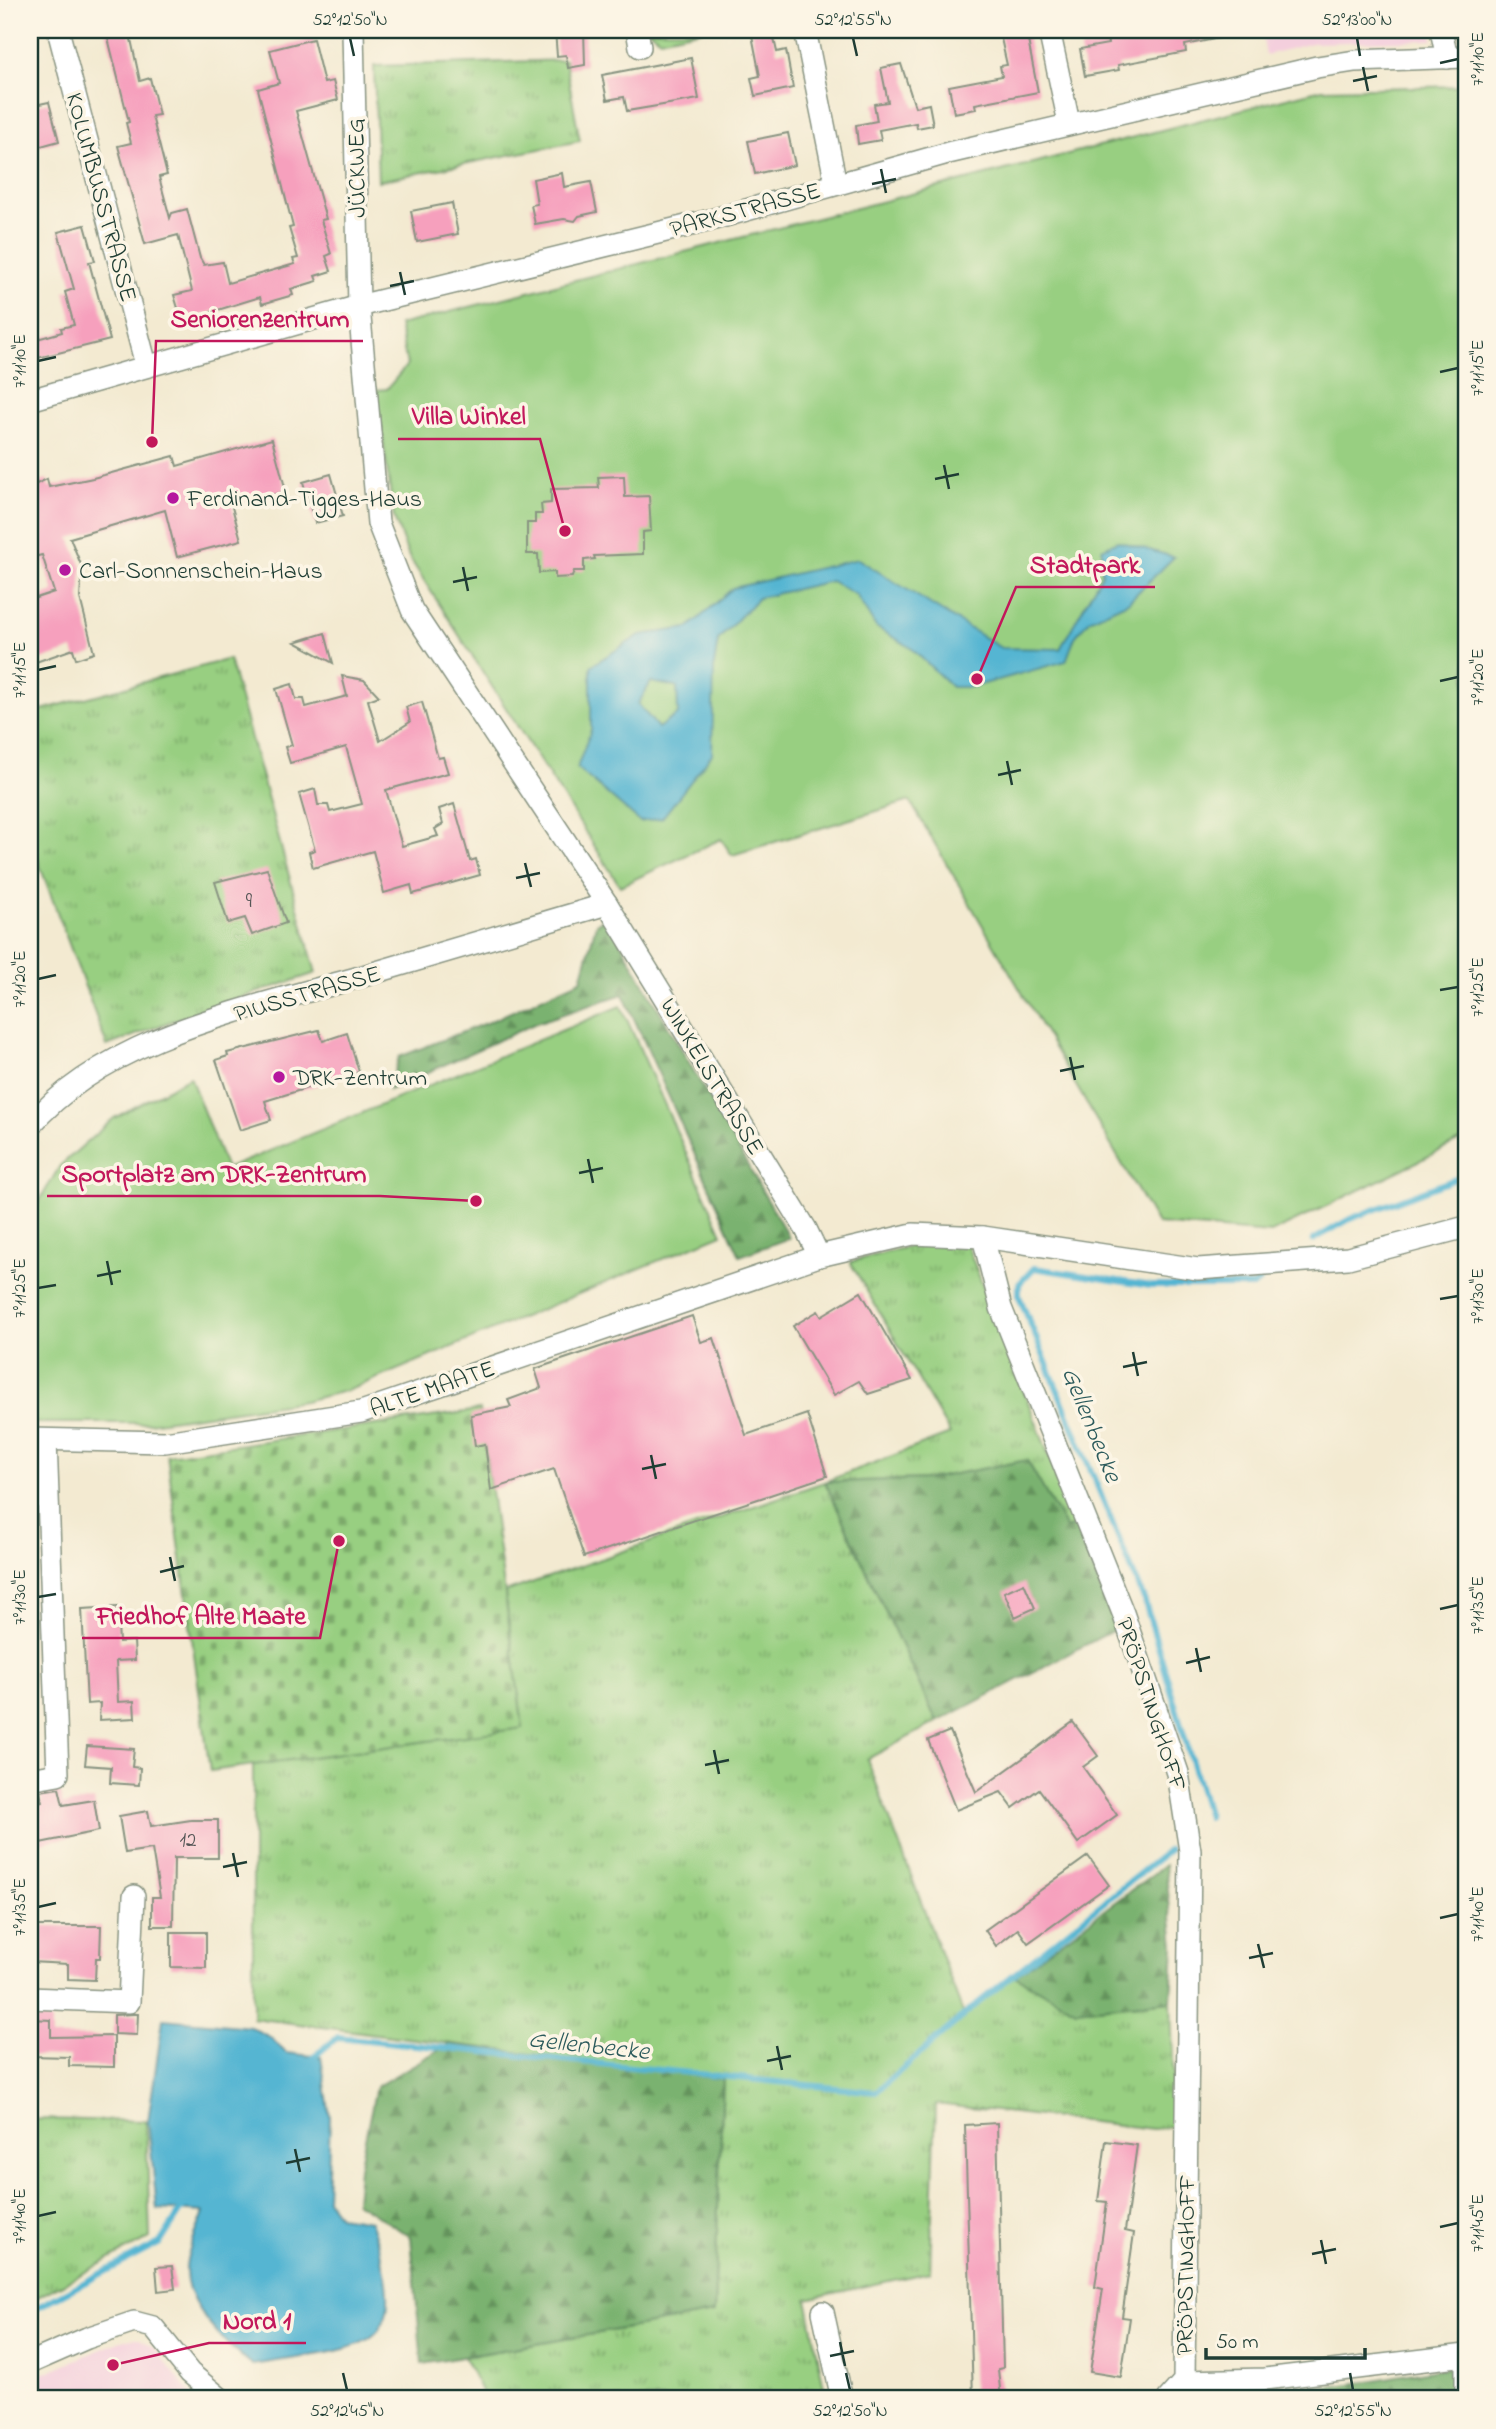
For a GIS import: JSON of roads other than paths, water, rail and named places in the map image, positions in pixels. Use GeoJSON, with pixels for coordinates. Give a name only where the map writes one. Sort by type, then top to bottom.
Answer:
{"type":"FeatureCollection","features":[{"type":"Feature","properties":{"kind":"street","name":"KOLUMBUSSTRASSE"},"geometry":{"type":"LineString","coordinates":[[58,30],[146,365]]}},
{"type":"Feature","properties":{"kind":"street","name":"JÜCKWEG"},"geometry":{"type":"LineString","coordinates":[[353,30],[359,306]]}},
{"type":"Feature","properties":{"kind":"street"},"geometry":{"type":"LineString","coordinates":[[804,30],[836,184]]}},
{"type":"Feature","properties":{"kind":"street"},"geometry":{"type":"LineString","coordinates":[[1049,30],[1069,123]]}},
{"type":"Feature","properties":{"kind":"street"},"geometry":{"type":"LineString","coordinates":[[1441,30],[1456,58]]}},
{"type":"Feature","properties":{"kind":"street","name":"PARKSTRASSE"},"geometry":{"type":"LineString","coordinates":[[30,400],[359,306],[711,220],[1069,123],[1317,67],[1355,61],[1456,58]]}},
{"type":"Feature","properties":{"kind":"street","name":"WINKELSTRASSE"},"geometry":{"type":"LineString","coordinates":[[359,306],[378,523],[412,610],[607,904],[806,1229],[819,1256]]}},
{"type":"Feature","properties":{"kind":"street","name":"PIUSSTRASSE"},"geometry":{"type":"LineString","coordinates":[[30,1126],[76,1082],[116,1059],[191,1028],[607,904]]}},
{"type":"Feature","properties":{"kind":"street"},"geometry":{"type":"LineString","coordinates":[[819,1256],[914,1234],[983,1237],[1198,1269],[1348,1258],[1466,1227]]}},
{"type":"Feature","properties":{"kind":"street","name":"PRÖPSTINGHOFF"},"geometry":{"type":"LineString","coordinates":[[983,1237],[1001,1308],[1123,1613],[1178,1773],[1189,1851],[1184,2381],[1168,2399]]}},
{"type":"Feature","properties":{"kind":"street","name":"ALTE MAATE"},"geometry":{"type":"LineString","coordinates":[[38,1439],[165,1442],[361,1412],[819,1256]]}},
{"type":"Feature","properties":{"kind":"street"},"geometry":{"type":"LineString","coordinates":[[30,1779],[58,1774],[38,1439]]}},
{"type":"Feature","properties":{"kind":"street"},"geometry":{"type":"LineString","coordinates":[[30,1998],[129,2002],[134,1896]]}},
{"type":"Feature","properties":{"kind":"street"},"geometry":{"type":"LineString","coordinates":[[823,2312],[842,2399]]}},
{"type":"Feature","properties":{"kind":"street"},"geometry":{"type":"LineString","coordinates":[[30,2363],[87,2338],[134,2322],[153,2327],[190,2372],[221,2399]]}},
{"type":"Feature","properties":{"kind":"street"},"geometry":{"type":"LineString","coordinates":[[1184,2381],[1265,2379],[1466,2355]]}},
{"type":"Feature","properties":{"kind":"street"},"geometry":{"type":"LineString","coordinates":[[1466,2368],[1466,2399]]}},
{"type":"Feature","properties":{"kind":"water"},"geometry":{"type":"Polygon","coordinates":[[[1117,541],[1174,557],[1128,602],[1089,620],[1075,637],[1066,661],[973,687],[952,687],[910,647],[876,627],[856,595],[831,581],[758,598],[718,640],[714,665],[712,754],[662,818],[640,822],[577,768],[591,730],[591,666],[640,635],[688,628],[733,588],[858,559],[1001,648],[1060,649],[1102,574],[1102,549],[1117,541]],[[651,682],[638,704],[658,728],[678,714],[677,687],[651,682]]]}},
{"type":"Feature","properties":{"kind":"water"},"geometry":{"type":"Polygon","coordinates":[[[163,2019],[250,2027],[270,2037],[286,2053],[321,2057],[330,2117],[327,2199],[339,2216],[370,2221],[384,2265],[388,2298],[384,2321],[372,2336],[352,2347],[253,2365],[220,2336],[200,2311],[187,2284],[186,2270],[190,2248],[204,2212],[157,2209],[148,2121],[163,2019]]]}},
{"type":"Feature","properties":{"kind":"waterway","name":"Gellenbecke"},"geometry":{"type":"LineString","coordinates":[[1313,1240],[1350,1219],[1466,1175]]}},
{"type":"Feature","properties":{"kind":"waterway","name":"Gellenbecke"},"geometry":{"type":"LineString","coordinates":[[1208,1817],[1145,1602],[1019,1296],[1019,1284],[1034,1268],[1151,1286],[1253,1286],[1260,1281]]}},
{"type":"Feature","properties":{"kind":"waterway","name":"Gellenbecke"},"geometry":{"type":"LineString","coordinates":[[310,2060],[338,2037],[876,2092],[977,2004],[1169,1850]]}},
{"type":"Feature","properties":{"kind":"waterway","name":"Gellenbecke"},"geometry":{"type":"LineString","coordinates":[[30,2311],[160,2243],[184,2206]]}},
{"type":"Feature","properties":{"kind":"place","name":"Seniorenzentrum"},"geometry":{"type":"Point","coordinates":[152,442]}},
{"type":"Feature","properties":{"kind":"place","name":"Ferdinand-Tigges-Haus"},"geometry":{"type":"Point","coordinates":[173,498]}},
{"type":"Feature","properties":{"kind":"place","name":"Villa Winkel"},"geometry":{"type":"Point","coordinates":[565,531]}},
{"type":"Feature","properties":{"kind":"place","name":"Carl-Sonnenschein-Haus"},"geometry":{"type":"Point","coordinates":[65,570]}},
{"type":"Feature","properties":{"kind":"place","name":"Stadtpark"},"geometry":{"type":"Point","coordinates":[977,679]}},
{"type":"Feature","properties":{"kind":"place","name":"DRK-Zentrum"},"geometry":{"type":"Point","coordinates":[279,1077]}},
{"type":"Feature","properties":{"kind":"place","name":"Sportplatz am DRK-Zentrum"},"geometry":{"type":"Point","coordinates":[476,1201]}},
{"type":"Feature","properties":{"kind":"place","name":"Friedhof Alte Maate"},"geometry":{"type":"Point","coordinates":[339,1541]}},
{"type":"Feature","properties":{"kind":"place","name":"Nord 1"},"geometry":{"type":"Point","coordinates":[113,2365]}}]}
